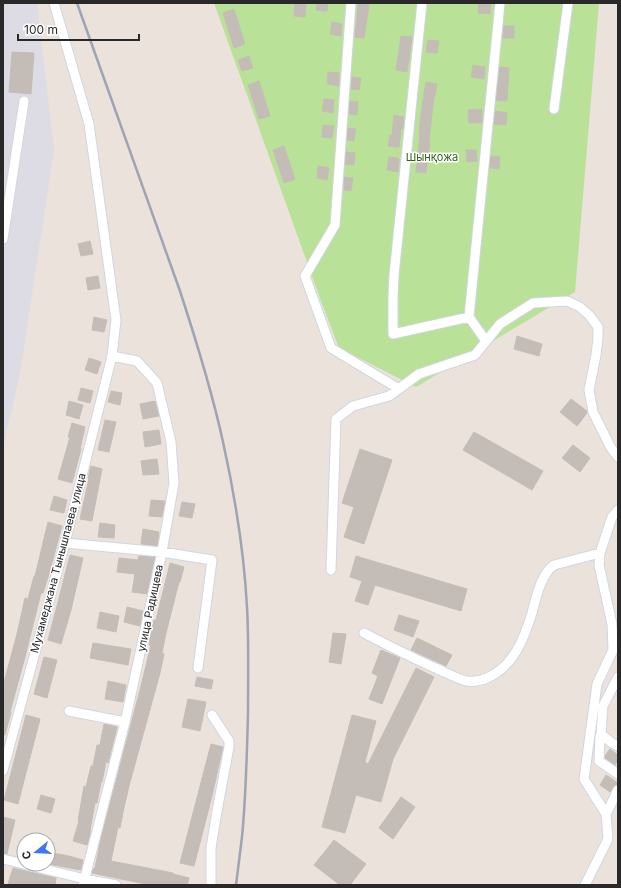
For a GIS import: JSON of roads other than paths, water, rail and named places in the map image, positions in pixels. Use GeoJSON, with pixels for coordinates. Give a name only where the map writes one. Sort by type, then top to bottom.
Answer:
{"type":"FeatureCollection","features":[{"type":"Feature","properties":{"kind":"street","name":"Мухамеджана Тынышпаева улица"},"geometry":{"type":"LineString","coordinates":[[3,770],[65,543],[112,356],[116,320],[89,124],[54,3]]}},
{"type":"Feature","properties":{"kind":"street"},"geometry":{"type":"LineString","coordinates":[[350,3],[334,225],[305,276],[331,348],[399,389]]}},
{"type":"Feature","properties":{"kind":"street"},"geometry":{"type":"LineString","coordinates":[[422,3],[394,274],[393,334],[469,317]]}},
{"type":"Feature","properties":{"kind":"street"},"geometry":{"type":"LineString","coordinates":[[486,341],[469,317],[500,3]]}},
{"type":"Feature","properties":{"kind":"street"},"geometry":{"type":"LineString","coordinates":[[554,109],[568,3]]}},
{"type":"Feature","properties":{"kind":"street"},"geometry":{"type":"LineString","coordinates":[[3,239],[24,101]]}},
{"type":"Feature","properties":{"kind":"street"},"geometry":{"type":"LineString","coordinates":[[331,570],[336,419],[353,406],[389,396],[419,374],[475,355],[500,324],[534,303],[567,301],[580,307],[590,316],[598,327],[596,355],[589,390],[593,412],[611,448],[618,456]]}},
{"type":"Feature","properties":{"kind":"street","name":"улица Радищева"},"geometry":{"type":"LineString","coordinates":[[84,882],[125,722],[162,552],[174,482],[171,442],[157,383],[137,361],[112,356]]}},
{"type":"Feature","properties":{"kind":"street"},"geometry":{"type":"LineString","coordinates":[[585,885],[608,839],[606,814],[584,779],[597,684],[615,656],[613,650],[612,624],[599,565],[600,553],[612,517],[618,510]]}},
{"type":"Feature","properties":{"kind":"street"},"geometry":{"type":"LineString","coordinates":[[65,543],[162,552],[212,560],[198,668]]}},
{"type":"Feature","properties":{"kind":"street"},"geometry":{"type":"LineString","coordinates":[[364,634],[453,676],[467,681],[480,681],[494,675],[504,668],[514,657],[528,626],[545,574],[548,570],[554,565],[600,553]]}},
{"type":"Feature","properties":{"kind":"street"},"geometry":{"type":"LineString","coordinates":[[618,677],[603,706],[599,761],[618,774]]}},
{"type":"Feature","properties":{"kind":"street"},"geometry":{"type":"LineString","coordinates":[[69,711],[125,722]]}},
{"type":"Feature","properties":{"kind":"street"},"geometry":{"type":"LineString","coordinates":[[211,885],[211,848],[216,811],[229,747],[229,741],[212,715]]}},
{"type":"Feature","properties":{"kind":"street"},"geometry":{"type":"LineString","coordinates":[[601,734],[618,746]]}},
{"type":"Feature","properties":{"kind":"street"},"geometry":{"type":"LineString","coordinates":[[606,814],[618,790]]}},
{"type":"Feature","properties":{"kind":"street"},"geometry":{"type":"LineString","coordinates":[[3,859],[84,882],[116,885]]}},
{"type":"Feature","properties":{"kind":"railway"},"geometry":{"type":"LineString","coordinates":[[77,3],[186,309],[214,404],[231,483],[244,566],[248,647],[248,713],[245,791],[242,837],[236,885]]}},
{"type":"Feature","properties":{"kind":"park label","name":"Шынқожа"},"geometry":{"type":"Point","coordinates":[432,157]}}]}
